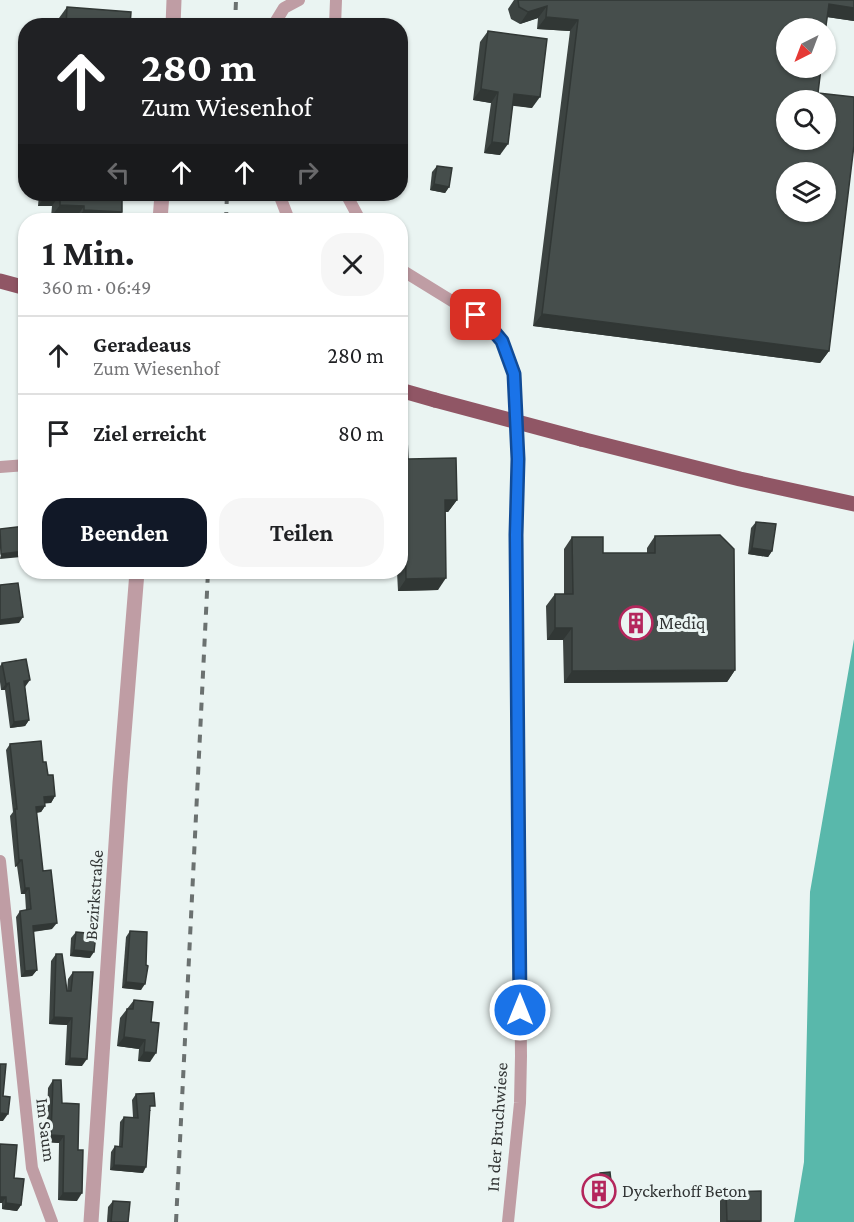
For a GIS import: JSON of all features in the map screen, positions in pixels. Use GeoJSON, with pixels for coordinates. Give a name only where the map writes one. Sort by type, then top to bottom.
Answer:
{"type":"FeatureCollection","features":[{"type":"Feature","properties":{"kind":"main road"},"geometry":{"type":"LineString","coordinates":[[0,281],[18,286]]}},
{"type":"Feature","properties":{"kind":"main road"},"geometry":{"type":"LineString","coordinates":[[408,392],[740,479],[854,504]]}},
{"type":"Feature","properties":{"kind":"street"},"geometry":{"type":"LineString","coordinates":[[173,18],[174,0]]}},
{"type":"Feature","properties":{"kind":"street"},"geometry":{"type":"LineString","coordinates":[[278,18],[284,8],[299,0]]}},
{"type":"Feature","properties":{"kind":"street"},"geometry":{"type":"LineString","coordinates":[[335,18],[336,0]]}},
{"type":"Feature","properties":{"kind":"street","name":"In der Bruchwiese"},"geometry":{"type":"LineString","coordinates":[[408,274],[486,322],[502,341],[514,374],[518,459],[516,535],[520,1068],[516,1157],[508,1222]]}},
{"type":"Feature","properties":{"kind":"street"},"geometry":{"type":"LineString","coordinates":[[0,467],[18,466]]}},
{"type":"Feature","properties":{"kind":"street","name":"Bezirkstraße"},"geometry":{"type":"LineString","coordinates":[[92,1222],[135,579]]}},
{"type":"Feature","properties":{"kind":"street","name":"Im Saum"},"geometry":{"type":"LineString","coordinates":[[0,861],[32,1167],[52,1222]]}},
{"type":"Feature","properties":{"kind":"shaded area"},"geometry":{"type":"Polygon","coordinates":[[[854,639],[854,1222],[794,1222],[804,1162],[810,892],[854,639]]]}},
{"type":"Feature","properties":{"kind":"building"},"geometry":{"type":"Polygon","coordinates":[[[518,0],[854,0],[854,8],[829,4],[827,18],[776,18],[776,78],[820,78],[818,90],[776,90],[776,150],[836,150],[836,95],[854,97],[854,145],[829,351],[542,314],[578,20],[546,17],[547,6],[528,12],[519,7],[518,0]]]}},
{"type":"Feature","properties":{"kind":"building"},"geometry":{"type":"Polygon","coordinates":[[[67,7],[131,12],[131,18],[66,18],[67,7]]]}},
{"type":"Feature","properties":{"kind":"building"},"geometry":{"type":"Polygon","coordinates":[[[488,31],[547,39],[540,97],[514,94],[508,144],[492,142],[498,92],[481,89],[488,31]]]}},
{"type":"Feature","properties":{"kind":"building"},"geometry":{"type":"Polygon","coordinates":[[[437,166],[452,168],[449,187],[434,184],[437,166]]]}},
{"type":"Feature","properties":{"kind":"building"},"geometry":{"type":"Polygon","coordinates":[[[60,201],[122,201],[122,212],[84,210],[84,206],[60,205],[60,201]]]}},
{"type":"Feature","properties":{"kind":"building"},"geometry":{"type":"Polygon","coordinates":[[[456,458],[457,500],[445,500],[446,578],[408,579],[408,459],[456,458]]]}},
{"type":"Feature","properties":{"kind":"building"},"geometry":{"type":"Polygon","coordinates":[[[756,522],[776,524],[772,551],[752,548],[756,522]]]}},
{"type":"Feature","properties":{"kind":"building"},"geometry":{"type":"Polygon","coordinates":[[[18,527],[18,552],[1,554],[0,529],[18,527]]]}},
{"type":"Feature","properties":{"kind":"building","name":"Mediq"},"geometry":{"type":"Polygon","coordinates":[[[720,535],[734,549],[735,670],[572,671],[572,628],[555,628],[555,594],[573,594],[572,537],[603,537],[603,553],[655,553],[655,536],[720,535]]]}},
{"type":"Feature","properties":{"kind":"building"},"geometry":{"type":"Polygon","coordinates":[[[18,583],[23,617],[0,620],[0,585],[18,583]]]}},
{"type":"Feature","properties":{"kind":"building"},"geometry":{"type":"Polygon","coordinates":[[[26,659],[30,680],[24,681],[29,720],[14,722],[9,683],[6,684],[2,663],[26,659]]]}},
{"type":"Feature","properties":{"kind":"building"},"geometry":{"type":"Polygon","coordinates":[[[41,741],[43,762],[46,762],[48,775],[53,775],[55,796],[44,797],[45,806],[36,807],[43,871],[51,870],[57,923],[33,926],[37,970],[25,971],[20,911],[31,909],[29,888],[25,888],[22,860],[19,860],[15,809],[17,809],[10,744],[41,741]]]}},
{"type":"Feature","properties":{"kind":"building"},"geometry":{"type":"Polygon","coordinates":[[[130,931],[147,932],[146,965],[148,966],[145,984],[126,982],[130,931]]]}},
{"type":"Feature","properties":{"kind":"building"},"geometry":{"type":"Polygon","coordinates":[[[76,932],[96,934],[94,952],[74,950],[76,932]]]}},
{"type":"Feature","properties":{"kind":"building"},"geometry":{"type":"Polygon","coordinates":[[[56,954],[62,954],[67,991],[71,991],[73,972],[93,972],[87,1059],[70,1058],[72,1018],[54,1017],[56,954]]]}},
{"type":"Feature","properties":{"kind":"building"},"geometry":{"type":"Polygon","coordinates":[[[134,1000],[153,1002],[151,1022],[159,1023],[156,1053],[144,1052],[145,1040],[124,1037],[127,1009],[133,1009],[134,1000]]]}},
{"type":"Feature","properties":{"kind":"building"},"geometry":{"type":"Polygon","coordinates":[[[0,1064],[6,1064],[3,1096],[10,1097],[8,1114],[0,1113],[0,1064]]]}},
{"type":"Feature","properties":{"kind":"building"},"geometry":{"type":"Polygon","coordinates":[[[53,1080],[61,1080],[62,1103],[79,1104],[78,1150],[83,1150],[82,1193],[63,1193],[64,1136],[51,1135],[53,1080]]]}},
{"type":"Feature","properties":{"kind":"building"},"geometry":{"type":"Polygon","coordinates":[[[154,1093],[155,1106],[150,1106],[146,1167],[114,1165],[115,1146],[122,1147],[124,1117],[138,1118],[136,1094],[154,1093]]]}},
{"type":"Feature","properties":{"kind":"building"},"geometry":{"type":"Polygon","coordinates":[[[0,1144],[17,1145],[14,1178],[24,1179],[21,1205],[6,1203],[6,1197],[0,1197],[0,1144]]]}},
{"type":"Feature","properties":{"kind":"building"},"geometry":{"type":"Polygon","coordinates":[[[610,1172],[612,1190],[601,1191],[600,1173],[610,1172]]]}},
{"type":"Feature","properties":{"kind":"building"},"geometry":{"type":"Polygon","coordinates":[[[761,1191],[761,1221],[727,1221],[726,1192],[761,1191]]]}},
{"type":"Feature","properties":{"kind":"building"},"geometry":{"type":"Polygon","coordinates":[[[113,1201],[130,1202],[128,1222],[111,1222],[113,1201]]]}},
{"type":"Feature","properties":{"kind":"railway"},"geometry":{"type":"LineString","coordinates":[[235,18],[236,0]]}},
{"type":"Feature","properties":{"kind":"railway"},"geometry":{"type":"LineString","coordinates":[[226,213],[227,201]]}},
{"type":"Feature","properties":{"kind":"railway"},"geometry":{"type":"LineString","coordinates":[[176,1222],[208,579]]}},
{"type":"Feature","properties":{"kind":"place","name":"Mediq"},"geometry":{"type":"Point","coordinates":[636,623]}},
{"type":"Feature","properties":{"kind":"place","name":"Dyckerhoff Beton"},"geometry":{"type":"Point","coordinates":[599,1191]}},
{"type":"Feature","properties":{"kind":"route"},"geometry":{"type":"LineString","coordinates":[[476,315],[486,322],[502,341],[514,374],[518,459],[516,535],[520,1010]]}}]}
